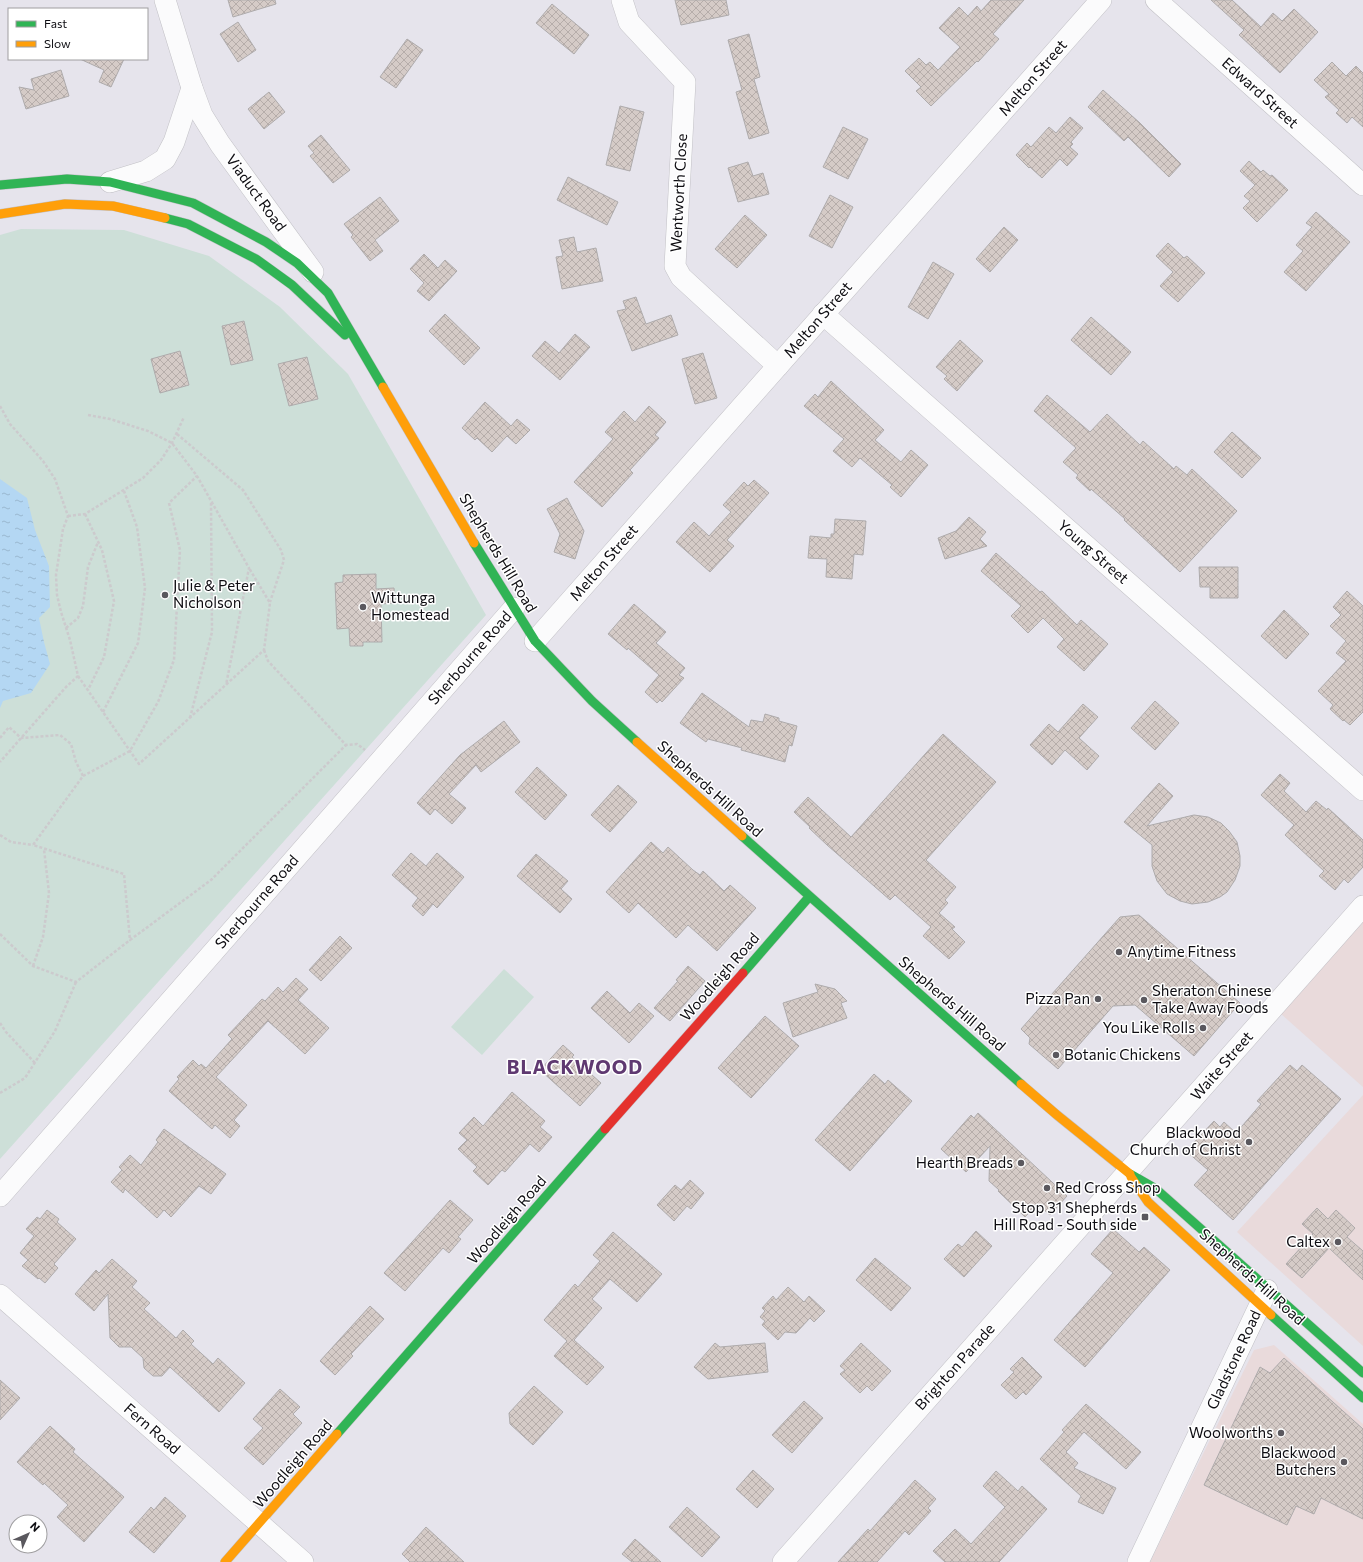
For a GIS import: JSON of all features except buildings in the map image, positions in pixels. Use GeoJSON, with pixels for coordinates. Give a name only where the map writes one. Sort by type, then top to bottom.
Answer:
{"type":"FeatureCollection","features":[{"type":"Feature","properties":{"kind":"main road","name":"Shepherds Hill Road"},"geometry":{"type":"LineString","coordinates":[[0,184],[67,179],[110,182],[194,203],[266,242],[297,263],[328,293],[486,564],[535,641],[592,701],[809,897],[1056,1115],[1128,1173],[1156,1188],[1363,1398]]}},
{"type":"Feature","properties":{"kind":"main road","name":"Shepherds Hill Road"},"geometry":{"type":"LineString","coordinates":[[0,214],[65,204],[113,206],[188,224],[256,259],[292,285],[363,351]]}},
{"type":"Feature","properties":{"kind":"main road","name":"Woodleigh Road"},"geometry":{"type":"LineString","coordinates":[[225,1562],[260,1524],[809,897]]}},
{"type":"Feature","properties":{"kind":"main road","name":"Shepherds Hill Road"},"geometry":{"type":"LineString","coordinates":[[1128,1173],[1148,1202],[1363,1374]]}},
{"type":"Feature","properties":{"kind":"street","name":"Viaduct Road"},"geometry":{"type":"LineString","coordinates":[[165,0],[192,88],[202,115],[220,144],[328,293]]}},
{"type":"Feature","properties":{"kind":"street","name":"Wentworth Close"},"geometry":{"type":"LineString","coordinates":[[622,0],[628,22],[685,82],[675,266],[681,277],[778,366]]}},
{"type":"Feature","properties":{"kind":"street","name":"Melton Street"},"geometry":{"type":"LineString","coordinates":[[535,641],[1101,0]]}},
{"type":"Feature","properties":{"kind":"street","name":"Edward Street"},"geometry":{"type":"LineString","coordinates":[[1156,0],[1363,185]]}},
{"type":"Feature","properties":{"kind":"street"},"geometry":{"type":"LineString","coordinates":[[110,182],[146,171],[165,159],[174,142],[192,88]]}},
{"type":"Feature","properties":{"kind":"street","name":"Young Street"},"geometry":{"type":"LineString","coordinates":[[823,314],[1363,790]]}},
{"type":"Feature","properties":{"kind":"street","name":"Sherbourne Road"},"geometry":{"type":"LineString","coordinates":[[0,1196],[514,608]]}},
{"type":"Feature","properties":{"kind":"street","name":"Waite Street"},"geometry":{"type":"LineString","coordinates":[[1128,1173],[1363,906]]}},
{"type":"Feature","properties":{"kind":"street","name":"Brighton Parade"},"geometry":{"type":"LineString","coordinates":[[783,1562],[1128,1173]]}},
{"type":"Feature","properties":{"kind":"street","name":"Fern Road"},"geometry":{"type":"LineString","coordinates":[[0,1295],[303,1562]]}},
{"type":"Feature","properties":{"kind":"street","name":"Gladstone Road"},"geometry":{"type":"LineString","coordinates":[[1138,1562],[1264,1296]]}},
{"type":"Feature","properties":{"kind":"path"},"geometry":{"type":"LineString","coordinates":[[0,406],[10,424],[43,461],[54,479],[68,516],[63,529],[56,575],[57,595],[78,676],[139,764],[264,650]]}},
{"type":"Feature","properties":{"kind":"path"},"geometry":{"type":"LineString","coordinates":[[88,415],[110,419],[148,431],[172,443],[197,476],[270,603]]}},
{"type":"Feature","properties":{"kind":"path"},"geometry":{"type":"LineString","coordinates":[[68,516],[85,514],[143,478],[160,460],[172,443],[184,418]]}},
{"type":"Feature","properties":{"kind":"path"},"geometry":{"type":"LineString","coordinates":[[176,434],[243,490],[281,550],[284,560],[270,603],[264,650],[268,661],[346,745]]}},
{"type":"Feature","properties":{"kind":"path"},"geometry":{"type":"LineString","coordinates":[[33,845],[83,776],[130,751],[158,702],[174,660],[180,550],[169,503],[197,476]]}},
{"type":"Feature","properties":{"kind":"path"},"geometry":{"type":"LineString","coordinates":[[103,712],[138,643],[145,588],[137,527],[124,491]]}},
{"type":"Feature","properties":{"kind":"path"},"geometry":{"type":"LineString","coordinates":[[190,718],[212,632],[212,502]]}},
{"type":"Feature","properties":{"kind":"path"},"geometry":{"type":"LineString","coordinates":[[85,514],[102,550],[114,601],[104,657],[88,690]]}},
{"type":"Feature","properties":{"kind":"path"},"geometry":{"type":"LineString","coordinates":[[66,628],[78,618],[83,606],[88,567],[98,542]]}},
{"type":"Feature","properties":{"kind":"path"},"geometry":{"type":"LineString","coordinates":[[225,686],[249,568]]}},
{"type":"Feature","properties":{"kind":"path"},"geometry":{"type":"LineString","coordinates":[[0,762],[66,687],[78,676]]}},
{"type":"Feature","properties":{"kind":"path"},"geometry":{"type":"LineString","coordinates":[[0,738],[9,728],[21,738],[60,735],[72,744],[76,762],[83,776]]}},
{"type":"Feature","properties":{"kind":"path"},"geometry":{"type":"LineString","coordinates":[[0,1093],[25,1078],[55,1031],[76,982],[211,880],[346,745],[357,744],[378,763]]}},
{"type":"Feature","properties":{"kind":"path"},"geometry":{"type":"LineString","coordinates":[[0,835],[12,842],[44,848],[124,874],[130,940]]}},
{"type":"Feature","properties":{"kind":"path"},"geometry":{"type":"LineString","coordinates":[[34,966],[43,937],[49,893],[44,848]]}},
{"type":"Feature","properties":{"kind":"path"},"geometry":{"type":"LineString","coordinates":[[0,934],[34,966],[76,982]]}},
{"type":"Feature","properties":{"kind":"path"},"geometry":{"type":"LineString","coordinates":[[0,1023],[6,1032],[34,1063]]}},
{"type":"Feature","properties":{"kind":"shaded area"},"geometry":{"type":"Polygon","coordinates":[[[21,229],[124,230],[209,256],[280,307],[348,374],[486,615],[0,1159],[0,235],[21,229]]]}},
{"type":"Feature","properties":{"kind":"shaded area"},"geometry":{"type":"Polygon","coordinates":[[[1363,919],[1363,1087],[1280,1013],[1363,919]]]}},
{"type":"Feature","properties":{"kind":"shaded area"},"geometry":{"type":"Polygon","coordinates":[[[504,969],[534,997],[482,1055],[451,1027],[504,969]]]}},
{"type":"Feature","properties":{"kind":"shaded area"},"geometry":{"type":"Polygon","coordinates":[[[1363,1095],[1363,1346],[1237,1232],[1363,1095]]]}},
{"type":"Feature","properties":{"kind":"shaded area"},"geometry":{"type":"Polygon","coordinates":[[[1274,1345],[1363,1424],[1363,1562],[1150,1562],[1254,1350],[1274,1345]]]}},
{"type":"Feature","properties":{"kind":"water"},"geometry":{"type":"Polygon","coordinates":[[[0,479],[27,498],[35,530],[49,566],[50,607],[39,618],[50,664],[31,693],[3,701],[0,708],[0,479]]]}},
{"type":"Feature","properties":{"kind":"traffic: fast"},"geometry":{"type":"LineString","coordinates":[[0,185],[67,179],[110,182],[193,203],[266,242],[297,263],[328,293],[383,387]]}},
{"type":"Feature","properties":{"kind":"traffic: fast"},"geometry":{"type":"LineString","coordinates":[[165,218],[188,224],[256,259],[292,285],[345,335]]}},
{"type":"Feature","properties":{"kind":"traffic: fast"},"geometry":{"type":"LineString","coordinates":[[474,543],[535,641],[592,701],[637,742]]}},
{"type":"Feature","properties":{"kind":"traffic: fast"},"geometry":{"type":"LineString","coordinates":[[742,836],[1021,1084]]}},
{"type":"Feature","properties":{"kind":"traffic: fast"},"geometry":{"type":"LineString","coordinates":[[743,973],[809,897]]}},
{"type":"Feature","properties":{"kind":"traffic: fast"},"geometry":{"type":"LineString","coordinates":[[337,1434],[605,1129]]}},
{"type":"Feature","properties":{"kind":"traffic: fast"},"geometry":{"type":"LineString","coordinates":[[1130,1174],[1156,1189],[1363,1373]]}},
{"type":"Feature","properties":{"kind":"traffic: fast"},"geometry":{"type":"LineString","coordinates":[[1271,1315],[1363,1398]]}},
{"type":"Feature","properties":{"kind":"traffic: slow"},"geometry":{"type":"LineString","coordinates":[[0,214],[65,204],[113,206],[165,218]]}},
{"type":"Feature","properties":{"kind":"traffic: slow"},"geometry":{"type":"LineString","coordinates":[[383,387],[474,543]]}},
{"type":"Feature","properties":{"kind":"traffic: slow"},"geometry":{"type":"LineString","coordinates":[[637,742],[742,836]]}},
{"type":"Feature","properties":{"kind":"traffic: slow"},"geometry":{"type":"LineString","coordinates":[[1021,1084],[1130,1174]]}},
{"type":"Feature","properties":{"kind":"traffic: slow"},"geometry":{"type":"LineString","coordinates":[[1131,1177],[1148,1202],[1271,1315]]}},
{"type":"Feature","properties":{"kind":"traffic: slow"},"geometry":{"type":"LineString","coordinates":[[225,1562],[337,1434]]}},
{"type":"Feature","properties":{"kind":"traffic: jam"},"geometry":{"type":"LineString","coordinates":[[605,1129],[743,973]]}},
{"type":"Feature","properties":{"kind":"place","name":"Julie & Peter Nicholson"},"geometry":{"type":"Point","coordinates":[165,595]}},
{"type":"Feature","properties":{"kind":"place","name":"Wittunga Homestead"},"geometry":{"type":"Point","coordinates":[363,607]}},
{"type":"Feature","properties":{"kind":"place","name":"Anytime Fitness"},"geometry":{"type":"Point","coordinates":[1119,952]}},
{"type":"Feature","properties":{"kind":"place","name":"Pizza Pan"},"geometry":{"type":"Point","coordinates":[1098,999]}},
{"type":"Feature","properties":{"kind":"place","name":"Sheraton Chinese Take Away Foods"},"geometry":{"type":"Point","coordinates":[1144,1000]}},
{"type":"Feature","properties":{"kind":"place","name":"You Like Rolls"},"geometry":{"type":"Point","coordinates":[1203,1028]}},
{"type":"Feature","properties":{"kind":"place","name":"Botanic Chickens"},"geometry":{"type":"Point","coordinates":[1056,1055]}},
{"type":"Feature","properties":{"kind":"place","name":"Blackwood Church of Christ"},"geometry":{"type":"Point","coordinates":[1249,1142]}},
{"type":"Feature","properties":{"kind":"place","name":"Hearth Breads"},"geometry":{"type":"Point","coordinates":[1021,1163]}},
{"type":"Feature","properties":{"kind":"place","name":"Red Cross Shop"},"geometry":{"type":"Point","coordinates":[1047,1188]}},
{"type":"Feature","properties":{"kind":"place","name":"Stop 31 Shepherds Hill Road - South side"},"geometry":{"type":"Point","coordinates":[1145,1217]}},
{"type":"Feature","properties":{"kind":"place","name":"Caltex"},"geometry":{"type":"Point","coordinates":[1338,1242]}},
{"type":"Feature","properties":{"kind":"place","name":"Woolworths"},"geometry":{"type":"Point","coordinates":[1281,1433]}},
{"type":"Feature","properties":{"kind":"place","name":"Blackwood Butchers"},"geometry":{"type":"Point","coordinates":[1344,1462]}},
{"type":"Feature","properties":{"kind":"district","name":"BLACKWOOD"},"geometry":{"type":"Point","coordinates":[575,1067]}}]}
